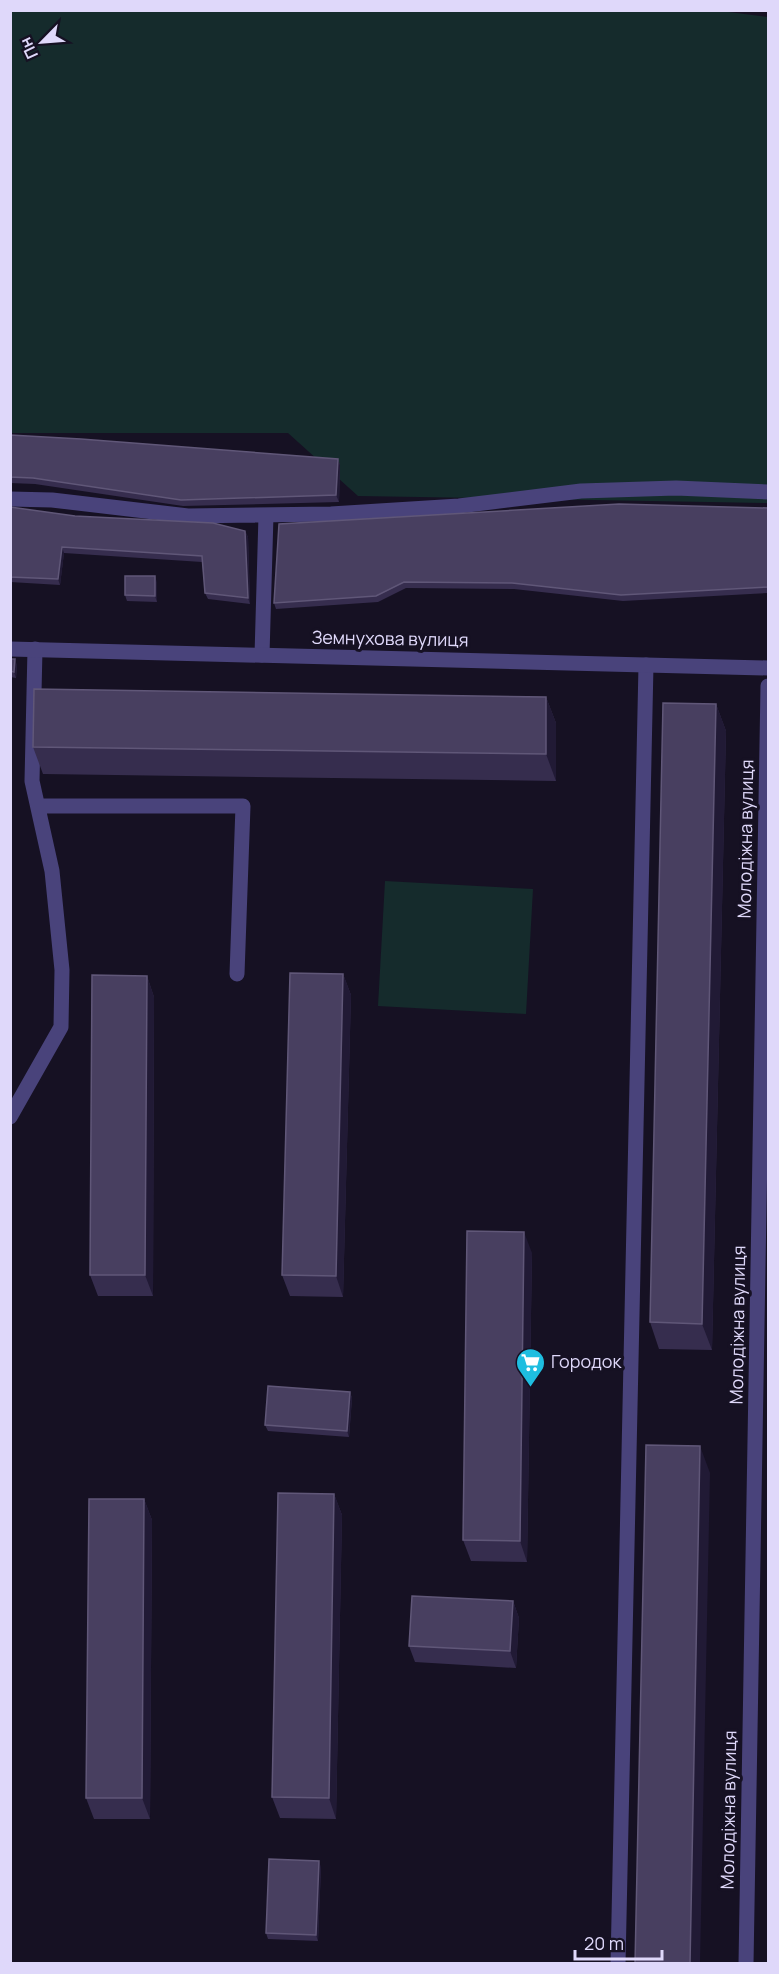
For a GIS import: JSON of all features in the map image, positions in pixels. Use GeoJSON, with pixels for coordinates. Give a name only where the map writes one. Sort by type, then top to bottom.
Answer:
{"type":"FeatureCollection","features":[{"type":"Feature","properties":{"kind":"street"},"geometry":{"type":"LineString","coordinates":[[10,499],[52,500],[188,516],[266,515],[459,506],[581,491],[676,488],[768,492]]}},
{"type":"Feature","properties":{"kind":"street"},"geometry":{"type":"LineString","coordinates":[[262,655],[266,515]]}},
{"type":"Feature","properties":{"kind":"street","name":"Земнухова вулиця"},"geometry":{"type":"LineString","coordinates":[[10,649],[768,668]]}},
{"type":"Feature","properties":{"kind":"street"},"geometry":{"type":"LineString","coordinates":[[10,1117],[61,1027],[62,970],[51,871],[32,781],[35,649]]}},
{"type":"Feature","properties":{"kind":"street"},"geometry":{"type":"LineString","coordinates":[[618,1964],[646,665]]}},
{"type":"Feature","properties":{"kind":"street","name":"Молодіжна вулиця"},"geometry":{"type":"LineString","coordinates":[[746,1964],[768,686]]}},
{"type":"Feature","properties":{"kind":"street"},"geometry":{"type":"LineString","coordinates":[[38,806],[243,806],[237,974]]}},
{"type":"Feature","properties":{"kind":"green space"},"geometry":{"type":"Polygon","coordinates":[[[713,10],[768,17],[768,503],[358,496],[288,433],[11,433],[11,11],[713,10]]]}},
{"type":"Feature","properties":{"kind":"green space"},"geometry":{"type":"Polygon","coordinates":[[[385,881],[533,889],[526,1014],[378,1006],[385,881]]]}},
{"type":"Feature","properties":{"kind":"building"},"geometry":{"type":"Polygon","coordinates":[[[10,435],[338,459],[336,495],[181,500],[33,478],[10,477],[10,435]]]}},
{"type":"Feature","properties":{"kind":"building"},"geometry":{"type":"Polygon","coordinates":[[[619,504],[768,508],[768,587],[621,595],[512,583],[404,582],[376,596],[274,603],[279,524],[619,504]]]}},
{"type":"Feature","properties":{"kind":"building"},"geometry":{"type":"Polygon","coordinates":[[[10,507],[75,516],[213,523],[245,531],[248,598],[205,593],[202,556],[62,547],[58,579],[10,577],[10,507]]]}},
{"type":"Feature","properties":{"kind":"building"},"geometry":{"type":"Polygon","coordinates":[[[125,576],[155,576],[155,596],[125,595],[125,576]]]}},
{"type":"Feature","properties":{"kind":"building"},"geometry":{"type":"Polygon","coordinates":[[[10,659],[15,659],[14,672],[10,671],[10,659]]]}},
{"type":"Feature","properties":{"kind":"building"},"geometry":{"type":"Polygon","coordinates":[[[34,689],[546,697],[546,754],[33,747],[34,689]]]}},
{"type":"Feature","properties":{"kind":"building"},"geometry":{"type":"Polygon","coordinates":[[[663,703],[716,704],[702,1324],[650,1322],[663,703]]]}},
{"type":"Feature","properties":{"kind":"building"},"geometry":{"type":"Polygon","coordinates":[[[290,973],[343,974],[336,1276],[282,1275],[290,973]]]}},
{"type":"Feature","properties":{"kind":"building"},"geometry":{"type":"Polygon","coordinates":[[[92,975],[147,976],[145,1275],[90,1275],[92,975]]]}},
{"type":"Feature","properties":{"kind":"building"},"geometry":{"type":"Polygon","coordinates":[[[467,1231],[524,1232],[520,1541],[463,1540],[467,1231]]]}},
{"type":"Feature","properties":{"kind":"building"},"geometry":{"type":"Polygon","coordinates":[[[268,1386],[350,1392],[347,1431],[265,1425],[268,1386]]]}},
{"type":"Feature","properties":{"kind":"building"},"geometry":{"type":"Polygon","coordinates":[[[646,1445],[700,1446],[690,1964],[635,1964],[646,1445]]]}},
{"type":"Feature","properties":{"kind":"building"},"geometry":{"type":"Polygon","coordinates":[[[278,1493],[334,1494],[329,1798],[272,1797],[278,1493]]]}},
{"type":"Feature","properties":{"kind":"building"},"geometry":{"type":"Polygon","coordinates":[[[89,1499],[144,1499],[142,1798],[86,1798],[89,1499]]]}},
{"type":"Feature","properties":{"kind":"building"},"geometry":{"type":"Polygon","coordinates":[[[412,1596],[513,1601],[510,1651],[409,1646],[412,1596]]]}},
{"type":"Feature","properties":{"kind":"building"},"geometry":{"type":"Polygon","coordinates":[[[269,1859],[319,1861],[316,1935],[266,1933],[269,1859]]]}},
{"type":"Feature","properties":{"kind":"place","name":"Городок"},"geometry":{"type":"Point","coordinates":[530,1388]}}]}
